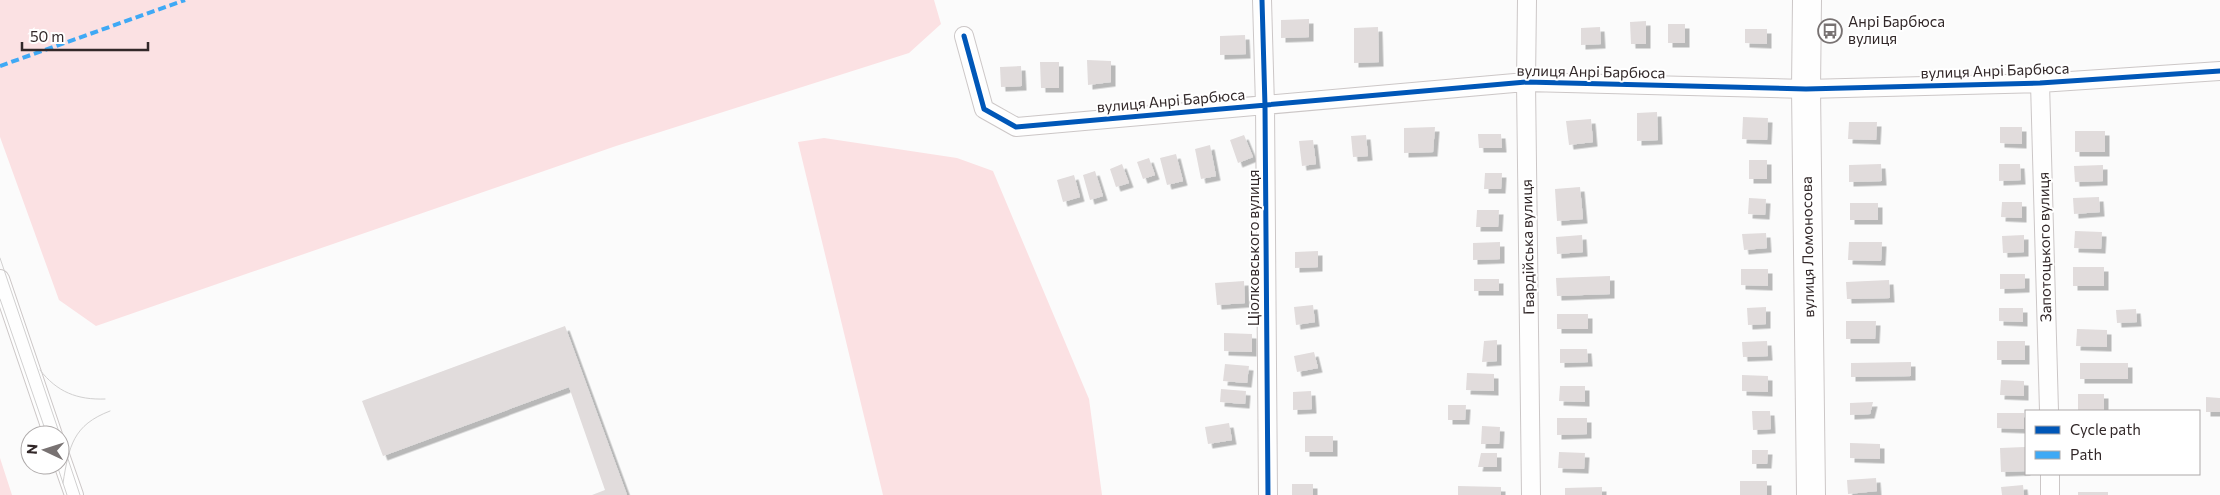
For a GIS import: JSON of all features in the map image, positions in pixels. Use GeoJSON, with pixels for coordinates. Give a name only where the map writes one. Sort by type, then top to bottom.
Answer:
{"type":"FeatureCollection","features":[{"type":"Feature","properties":{"kind":"main road","name":"вулиця Ломоносова"},"geometry":{"type":"LineString","coordinates":[[1807,0],[1806,88],[1810,495]]}},
{"type":"Feature","properties":{"kind":"street","name":"Ціолковського вулиця"},"geometry":{"type":"LineString","coordinates":[[1262,0],[1265,106],[1268,495]]}},
{"type":"Feature","properties":{"kind":"street","name":"Гвардійська вулиця"},"geometry":{"type":"LineString","coordinates":[[1527,0],[1526,82],[1531,495]]}},
{"type":"Feature","properties":{"kind":"street","name":"вулиця Анрі Барбюса"},"geometry":{"type":"LineString","coordinates":[[964,36],[984,109],[1016,127],[1526,82],[1806,88],[2040,83],[2220,71]]}},
{"type":"Feature","properties":{"kind":"street","name":"Запотоцького вулиця"},"geometry":{"type":"LineString","coordinates":[[2040,83],[2049,410]]}},
{"type":"Feature","properties":{"kind":"street"},"geometry":{"type":"LineString","coordinates":[[0,279],[50,425]]}},
{"type":"Feature","properties":{"kind":"street"},"geometry":{"type":"LineString","coordinates":[[67,475],[74,495]]}},
{"type":"Feature","properties":{"kind":"street"},"geometry":{"type":"LineString","coordinates":[[2050,475],[2050,495]]}},
{"type":"Feature","properties":{"kind":"shaded area"},"geometry":{"type":"Polygon","coordinates":[[[0,0],[934,0],[941,24],[909,53],[616,146],[96,326],[59,300],[0,137],[0,0]]]}},
{"type":"Feature","properties":{"kind":"shaded area"},"geometry":{"type":"Polygon","coordinates":[[[824,138],[957,158],[993,171],[1089,399],[1102,495],[883,495],[798,142],[824,138]]]}},
{"type":"Feature","properties":{"kind":"shaded area"},"geometry":{"type":"Polygon","coordinates":[[[0,458],[12,495],[0,495],[0,458]]]}},
{"type":"Feature","properties":{"kind":"building"},"geometry":{"type":"Polygon","coordinates":[[[1309,19],[1309,37],[1281,38],[1281,20],[1309,19]]]}},
{"type":"Feature","properties":{"kind":"building"},"geometry":{"type":"Polygon","coordinates":[[[1646,21],[1646,44],[1631,44],[1630,22],[1646,21]]]}},
{"type":"Feature","properties":{"kind":"building"},"geometry":{"type":"Polygon","coordinates":[[[1668,24],[1685,24],[1685,43],[1668,43],[1668,24]]]}},
{"type":"Feature","properties":{"kind":"building"},"geometry":{"type":"Polygon","coordinates":[[[1378,27],[1379,62],[1354,63],[1354,28],[1378,27]]]}},
{"type":"Feature","properties":{"kind":"building"},"geometry":{"type":"Polygon","coordinates":[[[1600,27],[1601,44],[1581,45],[1581,28],[1600,27]]]}},
{"type":"Feature","properties":{"kind":"building"},"geometry":{"type":"Polygon","coordinates":[[[1745,29],[1767,29],[1767,44],[1745,43],[1745,29]]]}},
{"type":"Feature","properties":{"kind":"building"},"geometry":{"type":"Polygon","coordinates":[[[1245,35],[1246,54],[1220,55],[1220,36],[1245,35]]]}},
{"type":"Feature","properties":{"kind":"building"},"geometry":{"type":"Polygon","coordinates":[[[1087,60],[1111,61],[1111,82],[1088,85],[1087,60]]]}},
{"type":"Feature","properties":{"kind":"building"},"geometry":{"type":"Polygon","coordinates":[[[1040,62],[1059,62],[1059,88],[1041,88],[1040,62]]]}},
{"type":"Feature","properties":{"kind":"building"},"geometry":{"type":"Polygon","coordinates":[[[1021,66],[1022,86],[1001,87],[1000,67],[1021,66]]]}},
{"type":"Feature","properties":{"kind":"building"},"geometry":{"type":"Polygon","coordinates":[[[1657,112],[1658,140],[1637,141],[1637,113],[1657,112]]]}},
{"type":"Feature","properties":{"kind":"building"},"geometry":{"type":"Polygon","coordinates":[[[1743,117],[1768,118],[1767,140],[1742,139],[1743,117]]]}},
{"type":"Feature","properties":{"kind":"building"},"geometry":{"type":"Polygon","coordinates":[[[1591,119],[1593,142],[1569,145],[1566,121],[1591,119]]]}},
{"type":"Feature","properties":{"kind":"building"},"geometry":{"type":"Polygon","coordinates":[[[1849,122],[1877,122],[1876,140],[1848,139],[1849,122]]]}},
{"type":"Feature","properties":{"kind":"building"},"geometry":{"type":"Polygon","coordinates":[[[1435,127],[1433,152],[1404,153],[1404,128],[1435,127]]]}},
{"type":"Feature","properties":{"kind":"building"},"geometry":{"type":"Polygon","coordinates":[[[2000,127],[2022,127],[2022,144],[2000,143],[2000,127]]]}},
{"type":"Feature","properties":{"kind":"building"},"geometry":{"type":"Polygon","coordinates":[[[2075,131],[2105,131],[2105,152],[2075,152],[2075,131]]]}},
{"type":"Feature","properties":{"kind":"building"},"geometry":{"type":"Polygon","coordinates":[[[1478,134],[1501,134],[1502,148],[1479,148],[1478,134]]]}},
{"type":"Feature","properties":{"kind":"building"},"geometry":{"type":"Polygon","coordinates":[[[1244,135],[1253,157],[1238,163],[1230,140],[1244,135]]]}},
{"type":"Feature","properties":{"kind":"building"},"geometry":{"type":"Polygon","coordinates":[[[1366,135],[1368,156],[1353,157],[1351,136],[1366,135]]]}},
{"type":"Feature","properties":{"kind":"building"},"geometry":{"type":"Polygon","coordinates":[[[1313,140],[1316,164],[1302,166],[1299,141],[1313,140]]]}},
{"type":"Feature","properties":{"kind":"building"},"geometry":{"type":"Polygon","coordinates":[[[1210,145],[1216,176],[1201,179],[1195,149],[1210,145]]]}},
{"type":"Feature","properties":{"kind":"building"},"geometry":{"type":"Polygon","coordinates":[[[1176,154],[1183,181],[1167,185],[1160,158],[1176,154]]]}},
{"type":"Feature","properties":{"kind":"building"},"geometry":{"type":"Polygon","coordinates":[[[1149,158],[1155,175],[1143,179],[1137,162],[1149,158]]]}},
{"type":"Feature","properties":{"kind":"building"},"geometry":{"type":"Polygon","coordinates":[[[1749,160],[1767,160],[1767,179],[1749,179],[1749,160]]]}},
{"type":"Feature","properties":{"kind":"building"},"geometry":{"type":"Polygon","coordinates":[[[1122,164],[1129,183],[1116,187],[1110,169],[1122,164]]]}},
{"type":"Feature","properties":{"kind":"building"},"geometry":{"type":"Polygon","coordinates":[[[1881,164],[1882,181],[1849,182],[1849,165],[1881,164]]]}},
{"type":"Feature","properties":{"kind":"building"},"geometry":{"type":"Polygon","coordinates":[[[1999,164],[2020,164],[2021,180],[1999,181],[1999,164]]]}},
{"type":"Feature","properties":{"kind":"building"},"geometry":{"type":"Polygon","coordinates":[[[2103,165],[2103,181],[2075,182],[2074,166],[2103,165]]]}},
{"type":"Feature","properties":{"kind":"building"},"geometry":{"type":"Polygon","coordinates":[[[1095,171],[1103,196],[1090,200],[1083,175],[1095,171]]]}},
{"type":"Feature","properties":{"kind":"building"},"geometry":{"type":"Polygon","coordinates":[[[1485,173],[1502,173],[1501,189],[1484,189],[1485,173]]]}},
{"type":"Feature","properties":{"kind":"building"},"geometry":{"type":"Polygon","coordinates":[[[1074,175],[1080,197],[1063,202],[1057,180],[1074,175]]]}},
{"type":"Feature","properties":{"kind":"building"},"geometry":{"type":"Polygon","coordinates":[[[1580,187],[1583,219],[1557,221],[1555,189],[1580,187]]]}},
{"type":"Feature","properties":{"kind":"building"},"geometry":{"type":"Polygon","coordinates":[[[2099,197],[2100,212],[2074,214],[2073,198],[2099,197]]]}},
{"type":"Feature","properties":{"kind":"building"},"geometry":{"type":"Polygon","coordinates":[[[1749,198],[1766,199],[1765,215],[1748,214],[1749,198]]]}},
{"type":"Feature","properties":{"kind":"building"},"geometry":{"type":"Polygon","coordinates":[[[2002,202],[2022,202],[2022,218],[2001,217],[2002,202]]]}},
{"type":"Feature","properties":{"kind":"building"},"geometry":{"type":"Polygon","coordinates":[[[1850,203],[1878,203],[1878,220],[1850,220],[1850,203]]]}},
{"type":"Feature","properties":{"kind":"building"},"geometry":{"type":"Polygon","coordinates":[[[1477,210],[1499,210],[1498,227],[1476,227],[1477,210]]]}},
{"type":"Feature","properties":{"kind":"building"},"geometry":{"type":"Polygon","coordinates":[[[2075,231],[2102,232],[2101,249],[2074,248],[2075,231]]]}},
{"type":"Feature","properties":{"kind":"building"},"geometry":{"type":"Polygon","coordinates":[[[1766,233],[1767,248],[1744,250],[1742,234],[1766,233]]]}},
{"type":"Feature","properties":{"kind":"building"},"geometry":{"type":"Polygon","coordinates":[[[1582,235],[1583,252],[1557,254],[1556,237],[1582,235]]]}},
{"type":"Feature","properties":{"kind":"building"},"geometry":{"type":"Polygon","coordinates":[[[2024,235],[2024,252],[2003,253],[2002,236],[2024,235]]]}},
{"type":"Feature","properties":{"kind":"building"},"geometry":{"type":"Polygon","coordinates":[[[1500,242],[1500,259],[1473,260],[1473,243],[1500,242]]]}},
{"type":"Feature","properties":{"kind":"building"},"geometry":{"type":"Polygon","coordinates":[[[1849,242],[1882,242],[1881,261],[1848,260],[1849,242]]]}},
{"type":"Feature","properties":{"kind":"building"},"geometry":{"type":"Polygon","coordinates":[[[1318,251],[1318,267],[1295,268],[1295,252],[1318,251]]]}},
{"type":"Feature","properties":{"kind":"building"},"geometry":{"type":"Polygon","coordinates":[[[2073,267],[2104,267],[2104,286],[2073,286],[2073,267]]]}},
{"type":"Feature","properties":{"kind":"building"},"geometry":{"type":"Polygon","coordinates":[[[1741,269],[1768,269],[1768,286],[1741,285],[1741,269]]]}},
{"type":"Feature","properties":{"kind":"building"},"geometry":{"type":"Polygon","coordinates":[[[2000,274],[2025,274],[2025,288],[2000,289],[2000,274]]]}},
{"type":"Feature","properties":{"kind":"building"},"geometry":{"type":"Polygon","coordinates":[[[1610,276],[1610,294],[1557,296],[1556,278],[1610,276]]]}},
{"type":"Feature","properties":{"kind":"building"},"geometry":{"type":"Polygon","coordinates":[[[1474,279],[1499,279],[1499,291],[1474,291],[1474,279]]]}},
{"type":"Feature","properties":{"kind":"building"},"geometry":{"type":"Polygon","coordinates":[[[1889,280],[1890,298],[1847,299],[1846,282],[1889,280]]]}},
{"type":"Feature","properties":{"kind":"building"},"geometry":{"type":"Polygon","coordinates":[[[1244,281],[1245,303],[1217,305],[1215,283],[1244,281]]]}},
{"type":"Feature","properties":{"kind":"building"},"geometry":{"type":"Polygon","coordinates":[[[1313,305],[1315,322],[1296,325],[1294,307],[1313,305]]]}},
{"type":"Feature","properties":{"kind":"building"},"geometry":{"type":"Polygon","coordinates":[[[1766,307],[1766,324],[1748,325],[1747,308],[1766,307]]]}},
{"type":"Feature","properties":{"kind":"building"},"geometry":{"type":"Polygon","coordinates":[[[1999,308],[2023,308],[2023,322],[1999,321],[1999,308]]]}},
{"type":"Feature","properties":{"kind":"building"},"geometry":{"type":"Polygon","coordinates":[[[2136,309],[2137,322],[2117,323],[2116,310],[2136,309]]]}},
{"type":"Feature","properties":{"kind":"building"},"geometry":{"type":"Polygon","coordinates":[[[1557,314],[1588,314],[1588,329],[1557,329],[1557,314]]]}},
{"type":"Feature","properties":{"kind":"building"},"geometry":{"type":"Polygon","coordinates":[[[1846,321],[1876,321],[1875,339],[1846,339],[1846,321]]]}},
{"type":"Feature","properties":{"kind":"building"},"geometry":{"type":"Polygon","coordinates":[[[565,326],[627,495],[592,495],[605,490],[569,387],[383,456],[362,401],[565,326]]]}},
{"type":"Feature","properties":{"kind":"building"},"geometry":{"type":"Polygon","coordinates":[[[2077,329],[2107,330],[2107,347],[2076,346],[2077,329]]]}},
{"type":"Feature","properties":{"kind":"building"},"geometry":{"type":"Polygon","coordinates":[[[1224,333],[1252,334],[1252,352],[1224,351],[1224,333]]]}},
{"type":"Feature","properties":{"kind":"building"},"geometry":{"type":"Polygon","coordinates":[[[1497,340],[1497,361],[1482,362],[1484,341],[1497,340]]]}},
{"type":"Feature","properties":{"kind":"building"},"geometry":{"type":"Polygon","coordinates":[[[1767,341],[1768,356],[1743,357],[1742,342],[1767,341]]]}},
{"type":"Feature","properties":{"kind":"building"},"geometry":{"type":"Polygon","coordinates":[[[1997,341],[2025,341],[2025,360],[1997,360],[1997,341]]]}},
{"type":"Feature","properties":{"kind":"building"},"geometry":{"type":"Polygon","coordinates":[[[1560,349],[1587,349],[1588,362],[1560,363],[1560,349]]]}},
{"type":"Feature","properties":{"kind":"building"},"geometry":{"type":"Polygon","coordinates":[[[1314,352],[1318,368],[1297,372],[1294,356],[1314,352]]]}},
{"type":"Feature","properties":{"kind":"building"},"geometry":{"type":"Polygon","coordinates":[[[1911,362],[1911,376],[1851,377],[1851,363],[1911,362]]]}},
{"type":"Feature","properties":{"kind":"building"},"geometry":{"type":"Polygon","coordinates":[[[2080,363],[2128,363],[2128,379],[2080,379],[2080,363]]]}},
{"type":"Feature","properties":{"kind":"building"},"geometry":{"type":"Polygon","coordinates":[[[1225,364],[1249,366],[1247,383],[1223,381],[1225,364]]]}},
{"type":"Feature","properties":{"kind":"building"},"geometry":{"type":"Polygon","coordinates":[[[1467,373],[1494,374],[1494,391],[1466,390],[1467,373]]]}},
{"type":"Feature","properties":{"kind":"building"},"geometry":{"type":"Polygon","coordinates":[[[1742,375],[1768,376],[1768,392],[1742,391],[1742,375]]]}},
{"type":"Feature","properties":{"kind":"building"},"geometry":{"type":"Polygon","coordinates":[[[2001,380],[2024,381],[2024,396],[2000,395],[2001,380]]]}},
{"type":"Feature","properties":{"kind":"building"},"geometry":{"type":"Polygon","coordinates":[[[1560,386],[1585,386],[1585,402],[1559,401],[1560,386]]]}},
{"type":"Feature","properties":{"kind":"building"},"geometry":{"type":"Polygon","coordinates":[[[1221,389],[1246,391],[1245,404],[1220,402],[1221,389]]]}},
{"type":"Feature","properties":{"kind":"building"},"geometry":{"type":"Polygon","coordinates":[[[1311,391],[1312,409],[1293,410],[1293,392],[1311,391]]]}},
{"type":"Feature","properties":{"kind":"building"},"geometry":{"type":"Polygon","coordinates":[[[2078,394],[2104,394],[2104,410],[2078,410],[2078,394]]]}},
{"type":"Feature","properties":{"kind":"building"},"geometry":{"type":"Polygon","coordinates":[[[2206,397],[2220,398],[2220,412],[2206,412],[2206,397]]]}},
{"type":"Feature","properties":{"kind":"building"},"geometry":{"type":"Polygon","coordinates":[[[1873,402],[1870,414],[1850,415],[1850,403],[1873,402]]]}},
{"type":"Feature","properties":{"kind":"building"},"geometry":{"type":"Polygon","coordinates":[[[1448,405],[1466,405],[1465,420],[1448,420],[1448,405]]]}},
{"type":"Feature","properties":{"kind":"building"},"geometry":{"type":"Polygon","coordinates":[[[1752,411],[1770,411],[1771,429],[1753,430],[1752,411]]]}},
{"type":"Feature","properties":{"kind":"building"},"geometry":{"type":"Polygon","coordinates":[[[1997,413],[2024,413],[2024,429],[1997,428],[1997,413]]]}},
{"type":"Feature","properties":{"kind":"building"},"geometry":{"type":"Polygon","coordinates":[[[1557,418],[1587,418],[1587,434],[1557,435],[1557,418]]]}},
{"type":"Feature","properties":{"kind":"building"},"geometry":{"type":"Polygon","coordinates":[[[1229,423],[1232,440],[1208,444],[1205,427],[1229,423]]]}},
{"type":"Feature","properties":{"kind":"building"},"geometry":{"type":"Polygon","coordinates":[[[1482,426],[1500,427],[1499,444],[1481,444],[1482,426]]]}},
{"type":"Feature","properties":{"kind":"building"},"geometry":{"type":"Polygon","coordinates":[[[1305,436],[1333,436],[1333,452],[1305,452],[1305,436]]]}},
{"type":"Feature","properties":{"kind":"building"},"geometry":{"type":"Polygon","coordinates":[[[1850,443],[1880,444],[1880,459],[1850,458],[1850,443]]]}},
{"type":"Feature","properties":{"kind":"building"},"geometry":{"type":"Polygon","coordinates":[[[2025,447],[2025,471],[2001,472],[2000,448],[2025,447]]]}},
{"type":"Feature","properties":{"kind":"building"},"geometry":{"type":"Polygon","coordinates":[[[1752,450],[1768,450],[1767,464],[1752,464],[1752,450]]]}},
{"type":"Feature","properties":{"kind":"building"},"geometry":{"type":"Polygon","coordinates":[[[1559,452],[1585,453],[1584,469],[1558,468],[1559,452]]]}},
{"type":"Feature","properties":{"kind":"building"},"geometry":{"type":"Polygon","coordinates":[[[1481,453],[1497,453],[1497,467],[1478,467],[1481,453]]]}},
{"type":"Feature","properties":{"kind":"building"},"geometry":{"type":"Polygon","coordinates":[[[1876,478],[1877,491],[1848,494],[1847,480],[1876,478]]]}},
{"type":"Feature","properties":{"kind":"building"},"geometry":{"type":"Polygon","coordinates":[[[1740,481],[1767,481],[1767,495],[1740,495],[1740,481]]]}},
{"type":"Feature","properties":{"kind":"building"},"geometry":{"type":"Polygon","coordinates":[[[1292,484],[1313,484],[1313,495],[1292,495],[1292,484]]]}},
{"type":"Feature","properties":{"kind":"building"},"geometry":{"type":"Polygon","coordinates":[[[2023,485],[2024,495],[2002,495],[2001,487],[2023,485]]]}},
{"type":"Feature","properties":{"kind":"building"},"geometry":{"type":"Polygon","coordinates":[[[1458,486],[1501,487],[1501,495],[1458,495],[1458,486]]]}},
{"type":"Feature","properties":{"kind":"building"},"geometry":{"type":"Polygon","coordinates":[[[1602,487],[1602,495],[1565,495],[1565,488],[1602,487]]]}},
{"type":"Feature","properties":{"kind":"building"},"geometry":{"type":"Polygon","coordinates":[[[2078,492],[2108,492],[2108,495],[2078,495],[2078,492]]]}},
{"type":"Feature","properties":{"kind":"tram line"},"geometry":{"type":"LineString","coordinates":[[0,258],[57,425]]}},
{"type":"Feature","properties":{"kind":"tram line"},"geometry":{"type":"LineString","coordinates":[[0,299],[44,425]]}},
{"type":"Feature","properties":{"kind":"tram line"},"geometry":{"type":"LineString","coordinates":[[40,370],[53,384],[68,393],[85,398],[105,399]]}},
{"type":"Feature","properties":{"kind":"tram line"},"geometry":{"type":"LineString","coordinates":[[63,483],[71,448],[80,430],[88,423],[110,411]]}},
{"type":"Feature","properties":{"kind":"tram line"},"geometry":{"type":"LineString","coordinates":[[70,465],[80,495]]}},
{"type":"Feature","properties":{"kind":"tram line"},"geometry":{"type":"LineString","coordinates":[[60,475],[67,495]]}},
{"type":"Feature","properties":{"kind":"marked path"},"geometry":{"type":"LineString","coordinates":[[0,66],[185,0]]}},
{"type":"Feature","properties":{"kind":"cycle path"},"geometry":{"type":"LineString","coordinates":[[1262,0],[1265,106],[1268,495]]}},
{"type":"Feature","properties":{"kind":"cycle path"},"geometry":{"type":"LineString","coordinates":[[964,36],[984,109],[1016,127],[1526,82],[1806,89],[2040,83],[2220,71]]}},
{"type":"Feature","properties":{"kind":"place","name":"Анрі Барбюса вулиця"},"geometry":{"type":"Point","coordinates":[1830,31]}}]}
